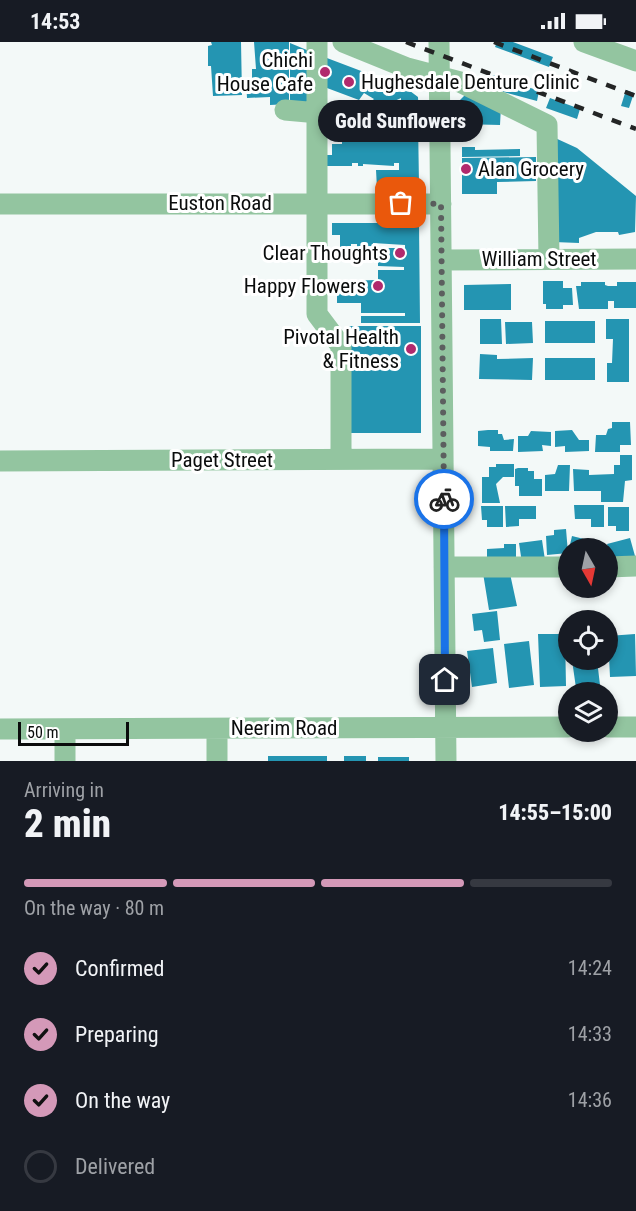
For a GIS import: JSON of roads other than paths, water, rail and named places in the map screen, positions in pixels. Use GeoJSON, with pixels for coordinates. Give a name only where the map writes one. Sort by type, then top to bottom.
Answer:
{"type":"FeatureCollection","features":[{"type":"Feature","properties":{"kind":"street"},"geometry":{"type":"LineString","coordinates":[[317,42],[319,202],[317,314],[341,346],[341,459]]}},
{"type":"Feature","properties":{"kind":"street"},"geometry":{"type":"LineString","coordinates":[[343,42],[407,68],[460,82],[547,125],[549,259]]}},
{"type":"Feature","properties":{"kind":"street"},"geometry":{"type":"LineString","coordinates":[[440,42],[446,761]]}},
{"type":"Feature","properties":{"kind":"street"},"geometry":{"type":"LineString","coordinates":[[584,42],[636,61]]}},
{"type":"Feature","properties":{"kind":"street"},"geometry":{"type":"LineString","coordinates":[[285,111],[364,117]]}},
{"type":"Feature","properties":{"kind":"street","name":"Euston Road"},"geometry":{"type":"LineString","coordinates":[[0,204],[319,202],[441,204]]}},
{"type":"Feature","properties":{"kind":"street","name":"William Street"},"geometry":{"type":"LineString","coordinates":[[441,260],[636,259]]}},
{"type":"Feature","properties":{"kind":"street","name":"Paget Street"},"geometry":{"type":"LineString","coordinates":[[0,461],[443,459]]}},
{"type":"Feature","properties":{"kind":"street"},"geometry":{"type":"LineString","coordinates":[[618,567],[636,566]]}},
{"type":"Feature","properties":{"kind":"street"},"geometry":{"type":"LineString","coordinates":[[444,567],[558,567]]}},
{"type":"Feature","properties":{"kind":"street","name":"Neerim Road"},"geometry":{"type":"LineString","coordinates":[[0,729],[558,727]]}},
{"type":"Feature","properties":{"kind":"street"},"geometry":{"type":"LineString","coordinates":[[618,727],[636,727]]}},
{"type":"Feature","properties":{"kind":"street"},"geometry":{"type":"LineString","coordinates":[[65,729],[65,761]]}},
{"type":"Feature","properties":{"kind":"street"},"geometry":{"type":"LineString","coordinates":[[217,729],[217,761]]}},
{"type":"Feature","properties":{"kind":"railway"},"geometry":{"type":"LineString","coordinates":[[406,42],[636,129]]}},
{"type":"Feature","properties":{"kind":"railway"},"geometry":{"type":"LineString","coordinates":[[494,42],[636,96]]}},
{"type":"Feature","properties":{"kind":"place","name":"Chichi House Cafe"},"geometry":{"type":"Point","coordinates":[325,72]}},
{"type":"Feature","properties":{"kind":"place","name":"Hughesdale Denture Clinic"},"geometry":{"type":"Point","coordinates":[349,82]}},
{"type":"Feature","properties":{"kind":"place","name":"Alan Grocery"},"geometry":{"type":"Point","coordinates":[466,169]}},
{"type":"Feature","properties":{"kind":"place","name":"Gold Sunflowers"},"geometry":{"type":"Point","coordinates":[401,203]}},
{"type":"Feature","properties":{"kind":"place","name":"Clear Thoughts"},"geometry":{"type":"Point","coordinates":[400,253]}},
{"type":"Feature","properties":{"kind":"place","name":"Happy Flowers"},"geometry":{"type":"Point","coordinates":[378,286]}},
{"type":"Feature","properties":{"kind":"place","name":"Pivotal Health & Fitness"},"geometry":{"type":"Point","coordinates":[411,349]}}]}
